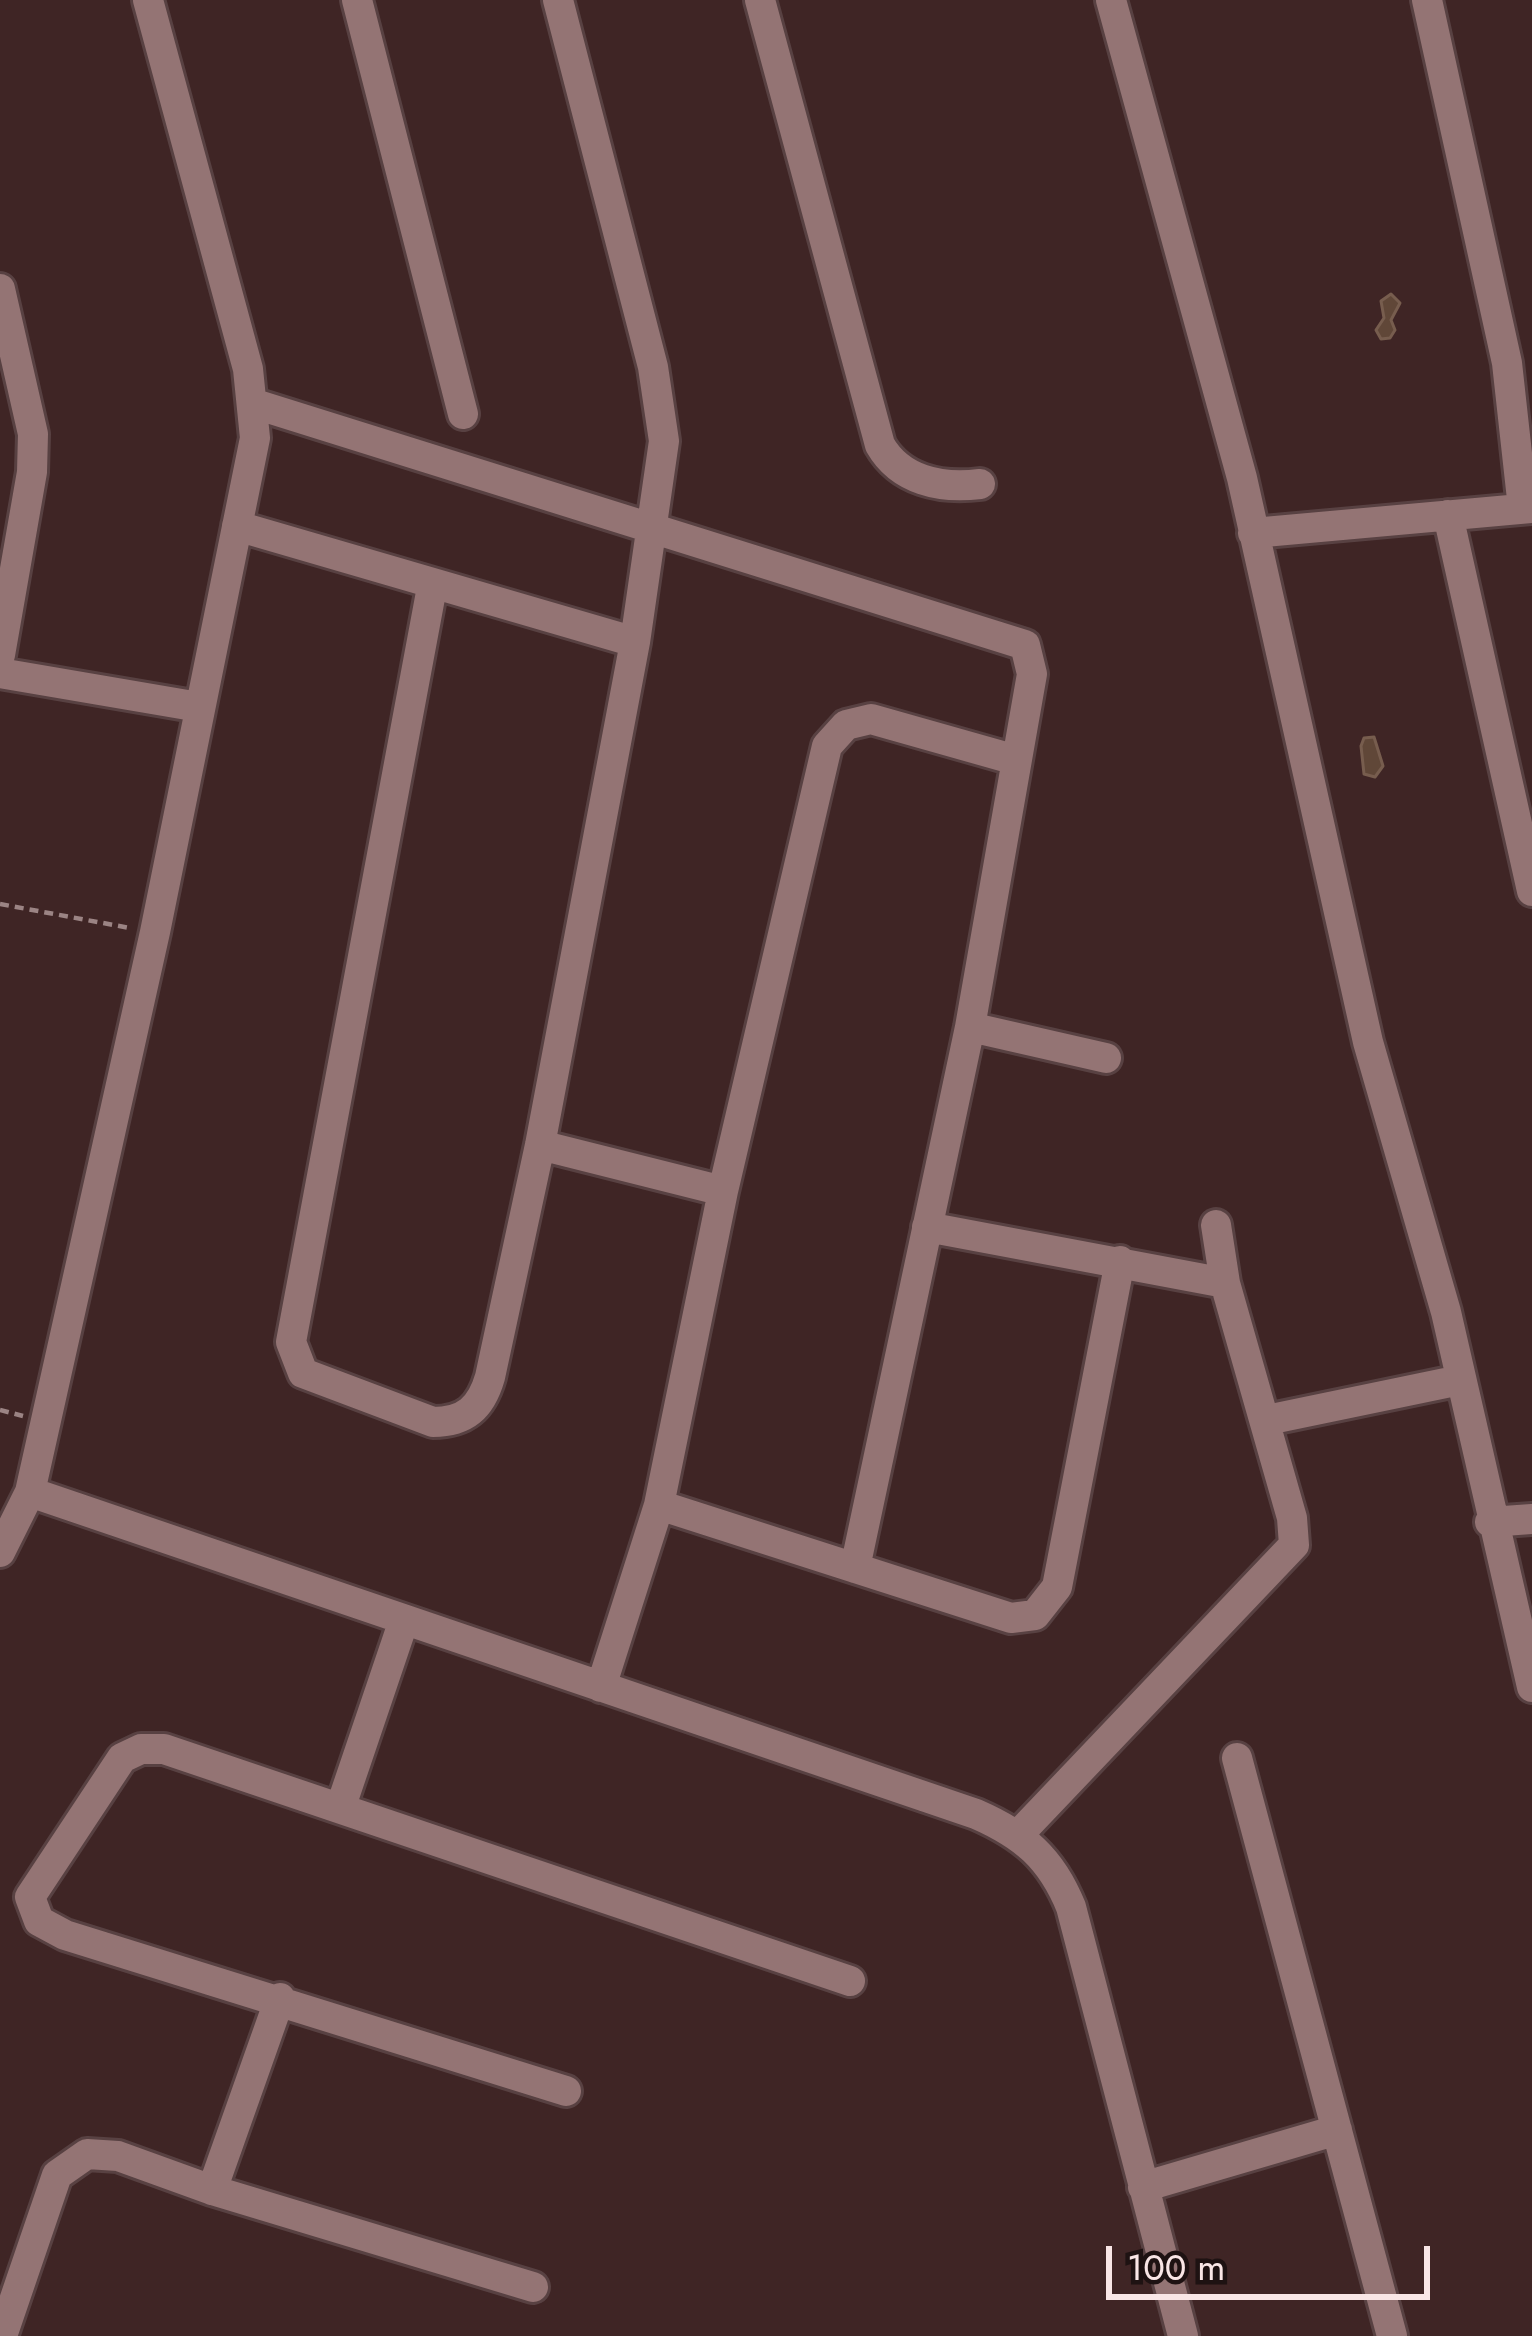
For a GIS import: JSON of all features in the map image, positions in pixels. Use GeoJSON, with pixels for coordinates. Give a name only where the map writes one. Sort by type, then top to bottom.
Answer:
{"type":"FeatureCollection","features":[{"type":"Feature","properties":{"kind":"street"},"geometry":{"type":"LineString","coordinates":[[0,1552],[30,1492],[155,932],[252,463],[255,404],[148,0]]}},
{"type":"Feature","properties":{"kind":"street"},"geometry":{"type":"LineString","coordinates":[[357,0],[464,414]]}},
{"type":"Feature","properties":{"kind":"street"},"geometry":{"type":"LineString","coordinates":[[432,587],[293,1328],[294,1359],[302,1373],[433,1422],[448,1422],[475,1409],[490,1377],[540,1145],[635,643],[664,441],[662,407],[558,0]]}},
{"type":"Feature","properties":{"kind":"street"},"geometry":{"type":"LineString","coordinates":[[760,0],[880,445],[892,466],[908,475],[938,484],[980,484]]}},
{"type":"Feature","properties":{"kind":"street"},"geometry":{"type":"LineString","coordinates":[[1111,0],[1253,533],[1368,1042],[1446,1312],[1490,1522],[1532,1687]]}},
{"type":"Feature","properties":{"kind":"street"},"geometry":{"type":"LineString","coordinates":[[1253,533],[1527,508],[1507,363],[1427,0]]}},
{"type":"Feature","properties":{"kind":"street"},"geometry":{"type":"LineString","coordinates":[[0,289],[33,434],[32,472],[0,655]]}},
{"type":"Feature","properties":{"kind":"street"},"geometry":{"type":"LineString","coordinates":[[255,404],[1020,639],[1032,674],[970,1027],[855,1568]]}},
{"type":"Feature","properties":{"kind":"street"},"geometry":{"type":"LineString","coordinates":[[1448,515],[1532,891]]}},
{"type":"Feature","properties":{"kind":"street"},"geometry":{"type":"LineString","coordinates":[[237,526],[635,643]]}},
{"type":"Feature","properties":{"kind":"street"},"geometry":{"type":"LineString","coordinates":[[0,674],[199,706]]}},
{"type":"Feature","properties":{"kind":"street"},"geometry":{"type":"LineString","coordinates":[[601,1687],[659,1505],[723,1191],[827,746],[846,725],[871,719],[1016,760]]}},
{"type":"Feature","properties":{"kind":"street"},"geometry":{"type":"LineString","coordinates":[[970,1027],[1106,1058]]}},
{"type":"Feature","properties":{"kind":"street"},"geometry":{"type":"LineString","coordinates":[[540,1145],[723,1191]]}},
{"type":"Feature","properties":{"kind":"street"},"geometry":{"type":"LineString","coordinates":[[1019,1834],[1292,1550],[1292,1518],[1225,1283],[1216,1225]]}},
{"type":"Feature","properties":{"kind":"street"},"geometry":{"type":"LineString","coordinates":[[928,1227],[1225,1283]]}},
{"type":"Feature","properties":{"kind":"street"},"geometry":{"type":"LineString","coordinates":[[659,1505],[1011,1618],[1036,1615],[1051,1600],[1120,1261]]}},
{"type":"Feature","properties":{"kind":"street"},"geometry":{"type":"LineString","coordinates":[[1267,1420],[1460,1380]]}},
{"type":"Feature","properties":{"kind":"street"},"geometry":{"type":"LineString","coordinates":[[30,1492],[976,1814],[1019,1834],[1041,1852],[1070,1907],[1183,2336]]}},
{"type":"Feature","properties":{"kind":"street"},"geometry":{"type":"LineString","coordinates":[[1490,1522],[1532,1519]]}},
{"type":"Feature","properties":{"kind":"street"},"geometry":{"type":"LineString","coordinates":[[341,1806],[404,1621]]}},
{"type":"Feature","properties":{"kind":"street"},"geometry":{"type":"LineString","coordinates":[[566,2091],[280,1998],[65,1935],[39,1921],[30,1898],[114,1767],[133,1752],[176,1752],[850,1981]]}},
{"type":"Feature","properties":{"kind":"street"},"geometry":{"type":"LineString","coordinates":[[1237,1758],[1391,2336]]}},
{"type":"Feature","properties":{"kind":"street"},"geometry":{"type":"LineString","coordinates":[[212,2190],[280,1998]]}},
{"type":"Feature","properties":{"kind":"street"},"geometry":{"type":"LineString","coordinates":[[1143,2187],[1337,2130]]}},
{"type":"Feature","properties":{"kind":"street"},"geometry":{"type":"LineString","coordinates":[[2,2336],[57,2175],[65,2165],[87,2154],[118,2156],[212,2190],[533,2287]]}},
{"type":"Feature","properties":{"kind":"path"},"geometry":{"type":"LineString","coordinates":[[0,904],[155,932]]}},
{"type":"Feature","properties":{"kind":"building"},"geometry":{"type":"Polygon","coordinates":[[[1391,294],[1400,303],[1391,320],[1395,330],[1390,338],[1381,339],[1376,330],[1384,318],[1381,301],[1391,294]]]}},
{"type":"Feature","properties":{"kind":"building"},"geometry":{"type":"Polygon","coordinates":[[[1374,737],[1383,766],[1375,777],[1364,774],[1361,746],[1364,738],[1374,737]]]}}]}
